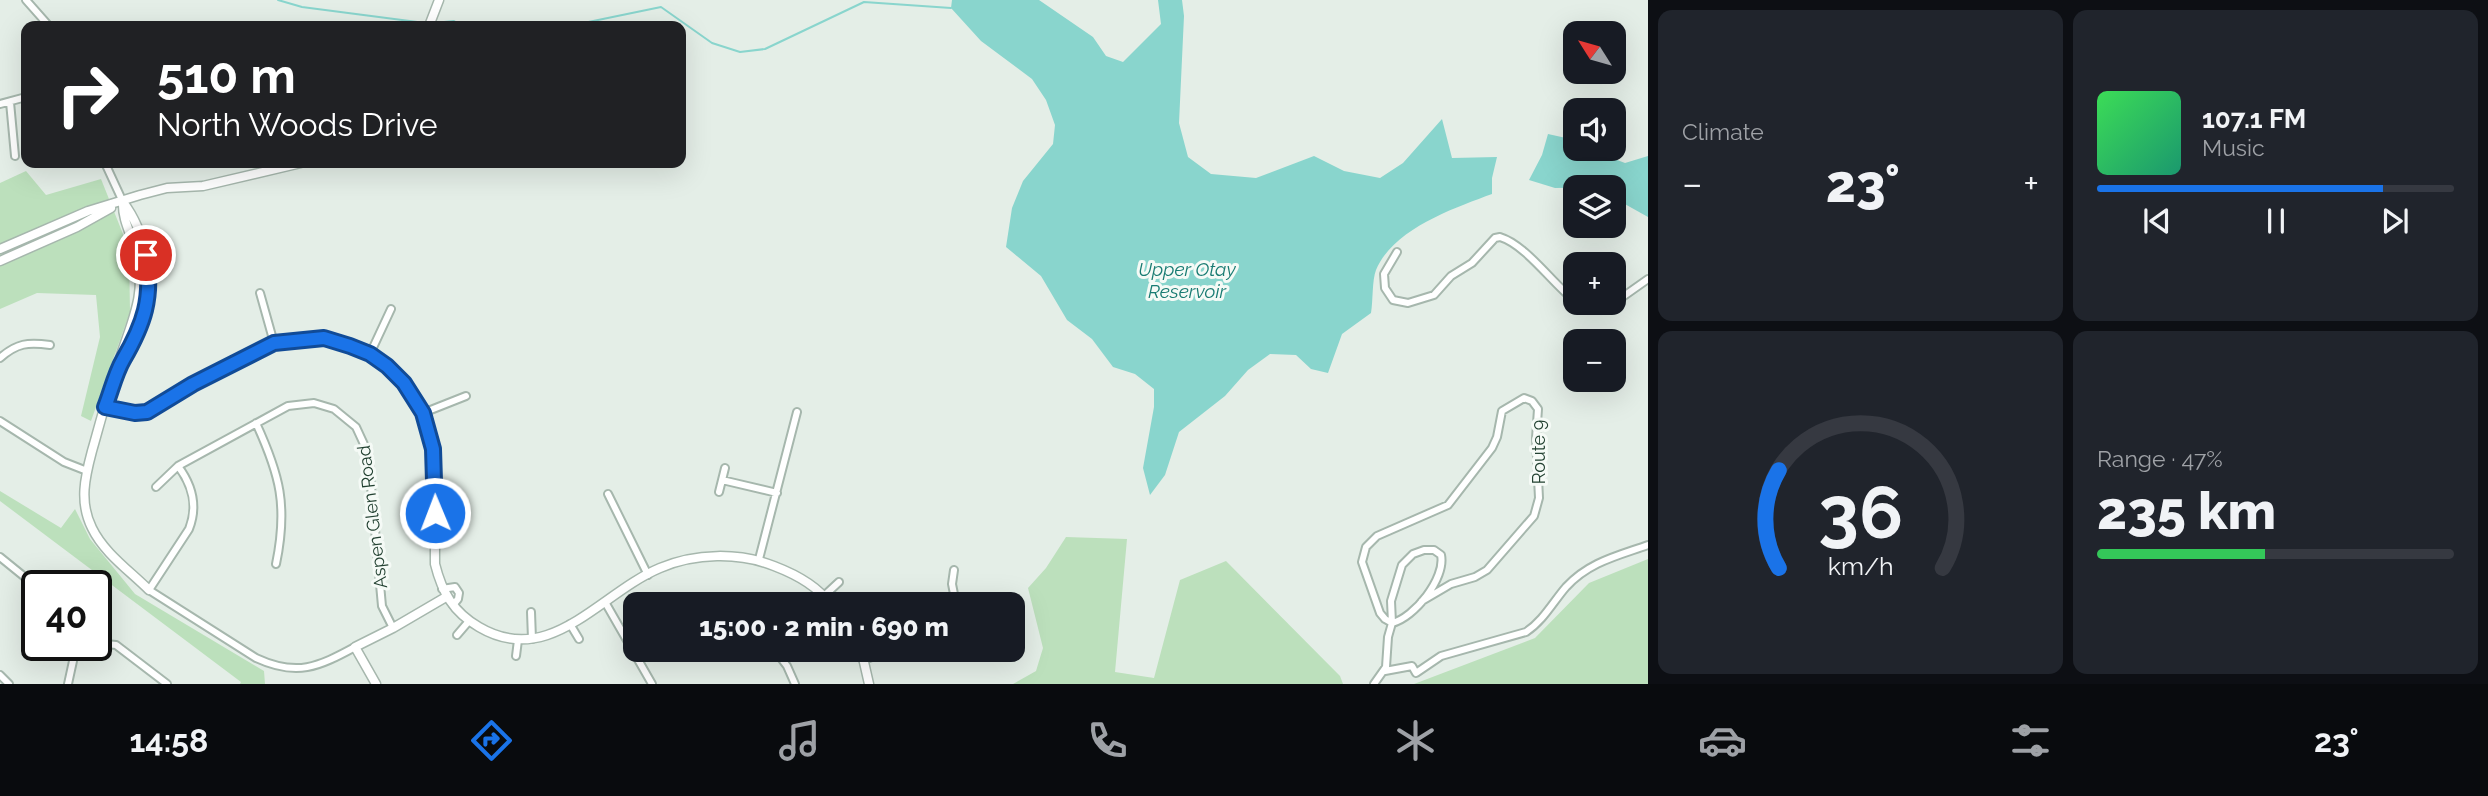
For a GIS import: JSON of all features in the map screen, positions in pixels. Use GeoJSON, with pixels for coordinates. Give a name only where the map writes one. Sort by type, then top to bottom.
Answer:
{"type":"FeatureCollection","features":[{"type":"Feature","properties":{"kind":"street"},"geometry":{"type":"LineString","coordinates":[[26,0],[45,21]]}},
{"type":"Feature","properties":{"kind":"street"},"geometry":{"type":"LineString","coordinates":[[431,21],[439,0]]}},
{"type":"Feature","properties":{"kind":"street"},"geometry":{"type":"LineString","coordinates":[[0,104],[21,99]]}},
{"type":"Feature","properties":{"kind":"street"},"geometry":{"type":"LineString","coordinates":[[10,102],[15,156]]}},
{"type":"Feature","properties":{"kind":"street"},"geometry":{"type":"LineString","coordinates":[[107,168],[123,202],[122,212],[137,256],[140,287],[138,309],[121,355],[123,359],[105,407],[87,471],[84,496],[86,513],[92,530],[107,551],[149,590],[256,658],[288,667],[322,664],[393,628],[455,587],[459,593],[453,605]]}},
{"type":"Feature","properties":{"kind":"street"},"geometry":{"type":"LineString","coordinates":[[0,248],[88,211],[167,188],[203,186],[280,168]]}},
{"type":"Feature","properties":{"kind":"street"},"geometry":{"type":"LineString","coordinates":[[0,261],[77,227],[123,202]]}},
{"type":"Feature","properties":{"kind":"street"},"geometry":{"type":"LineString","coordinates":[[1397,252],[1384,279],[1386,292],[1399,302],[1408,303],[1434,295],[1451,276],[1472,263],[1495,238],[1500,237],[1517,245],[1563,291]]}},
{"type":"Feature","properties":{"kind":"street"},"geometry":{"type":"LineString","coordinates":[[1626,294],[1648,279]]}},
{"type":"Feature","properties":{"kind":"street"},"geometry":{"type":"LineString","coordinates":[[260,293],[274,343]]}},
{"type":"Feature","properties":{"kind":"street"},"geometry":{"type":"LineString","coordinates":[[370,354],[391,309]]}},
{"type":"Feature","properties":{"kind":"street"},"geometry":{"type":"LineString","coordinates":[[105,407],[135,413],[147,412],[193,384],[274,343],[324,338],[370,354],[404,383],[423,413],[433,449],[435,564],[444,593],[469,621],[488,632],[518,640],[555,633],[661,568],[702,557],[759,559],[795,574],[821,592]]}},
{"type":"Feature","properties":{"kind":"street"},"geometry":{"type":"LineString","coordinates":[[0,358],[14,347],[25,343],[50,345]]}},
{"type":"Feature","properties":{"kind":"street"},"geometry":{"type":"LineString","coordinates":[[423,413],[466,396]]}},
{"type":"Feature","properties":{"kind":"street","name":"Route 9"},"geometry":{"type":"LineString","coordinates":[[1524,398],[1530,400],[1538,409],[1536,438],[1539,498],[1534,516],[1487,570],[1475,577],[1451,584],[1422,601],[1399,621],[1392,623],[1380,613],[1362,562],[1366,547],[1377,536],[1448,505],[1492,448],[1502,411],[1524,398]]}},
{"type":"Feature","properties":{"kind":"street","name":"Aspen Glen Road"},"geometry":{"type":"LineString","coordinates":[[156,487],[178,466],[288,406],[314,403],[340,412],[360,433],[368,453],[382,606],[393,628]]}},
{"type":"Feature","properties":{"kind":"street"},"geometry":{"type":"LineString","coordinates":[[759,559],[797,412]]}},
{"type":"Feature","properties":{"kind":"street"},"geometry":{"type":"LineString","coordinates":[[0,421],[64,462],[87,471]]}},
{"type":"Feature","properties":{"kind":"street"},"geometry":{"type":"LineString","coordinates":[[256,423],[275,466],[280,488],[281,542],[276,564]]}},
{"type":"Feature","properties":{"kind":"street"},"geometry":{"type":"LineString","coordinates":[[149,590],[189,528],[193,517],[193,494],[178,466]]}},
{"type":"Feature","properties":{"kind":"street"},"geometry":{"type":"LineString","coordinates":[[719,492],[725,468]]}},
{"type":"Feature","properties":{"kind":"street"},"geometry":{"type":"LineString","coordinates":[[722,480],[777,493]]}},
{"type":"Feature","properties":{"kind":"street"},"geometry":{"type":"LineString","coordinates":[[608,494],[648,575]]}},
{"type":"Feature","properties":{"kind":"street"},"geometry":{"type":"LineString","coordinates":[[435,513],[457,512]]}},
{"type":"Feature","properties":{"kind":"street"},"geometry":{"type":"LineString","coordinates":[[1374,684],[1385,671],[1412,666],[1416,673],[1441,656],[1526,632],[1535,626],[1565,588],[1588,567],[1648,545]]}},
{"type":"Feature","properties":{"kind":"street","name":"Route 9"},"geometry":{"type":"LineString","coordinates":[[1385,671],[1392,623],[1392,592],[1402,565],[1413,554],[1431,549],[1441,555],[1442,567],[1422,601]]}},
{"type":"Feature","properties":{"kind":"street"},"geometry":{"type":"LineString","coordinates":[[0,557],[21,574]]}},
{"type":"Feature","properties":{"kind":"street"},"geometry":{"type":"LineString","coordinates":[[954,570],[954,592]]}},
{"type":"Feature","properties":{"kind":"street"},"geometry":{"type":"LineString","coordinates":[[828,592],[839,582]]}},
{"type":"Feature","properties":{"kind":"street"},"geometry":{"type":"LineString","coordinates":[[605,602],[623,632]]}},
{"type":"Feature","properties":{"kind":"street"},"geometry":{"type":"LineString","coordinates":[[531,612],[533,639]]}},
{"type":"Feature","properties":{"kind":"street"},"geometry":{"type":"LineString","coordinates":[[457,635],[469,621]]}},
{"type":"Feature","properties":{"kind":"street"},"geometry":{"type":"LineString","coordinates":[[570,624],[579,639]]}},
{"type":"Feature","properties":{"kind":"street"},"geometry":{"type":"LineString","coordinates":[[516,656],[518,640]]}},
{"type":"Feature","properties":{"kind":"street"},"geometry":{"type":"LineString","coordinates":[[112,645],[167,684]]}},
{"type":"Feature","properties":{"kind":"street"},"geometry":{"type":"LineString","coordinates":[[355,647],[376,684]]}},
{"type":"Feature","properties":{"kind":"street"},"geometry":{"type":"LineString","coordinates":[[68,684],[72,661]]}},
{"type":"Feature","properties":{"kind":"street"},"geometry":{"type":"LineString","coordinates":[[640,662],[652,684]]}},
{"type":"Feature","properties":{"kind":"street"},"geometry":{"type":"LineString","coordinates":[[785,662],[795,684]]}},
{"type":"Feature","properties":{"kind":"street"},"geometry":{"type":"LineString","coordinates":[[864,662],[869,684]]}},
{"type":"Feature","properties":{"kind":"street"},"geometry":{"type":"LineString","coordinates":[[0,675],[9,684]]}},
{"type":"Feature","properties":{"kind":"green space"},"geometry":{"type":"Polygon","coordinates":[[[26,171],[46,195],[101,179],[129,249],[130,312],[91,421],[81,416],[100,337],[96,295],[37,293],[0,309],[0,183],[26,171]]]}},
{"type":"Feature","properties":{"kind":"green space"},"geometry":{"type":"Polygon","coordinates":[[[0,491],[61,528],[75,509],[90,539],[135,594],[264,671],[265,684],[240,684],[241,682],[112,585],[112,570],[92,570],[0,501],[0,491]]]}},
{"type":"Feature","properties":{"kind":"green space"},"geometry":{"type":"Polygon","coordinates":[[[1066,537],[1127,539],[1115,672],[1154,678],[1180,580],[1226,561],[1340,676],[1343,684],[1013,684],[1036,671],[1043,648],[1028,588],[1046,568],[1066,537]]]}},
{"type":"Feature","properties":{"kind":"green space"},"geometry":{"type":"Polygon","coordinates":[[[1648,559],[1648,684],[1414,684],[1535,638],[1589,583],[1648,559]]]}},
{"type":"Feature","properties":{"kind":"water","name":"Upper Otay Reservoir"},"geometry":{"type":"Polygon","coordinates":[[[952,0],[1039,0],[1093,37],[1106,56],[1123,62],[1161,24],[1158,0],[1182,0],[1184,16],[1179,123],[1188,157],[1211,174],[1256,178],[1314,156],[1344,171],[1380,178],[1403,163],[1442,119],[1452,158],[1497,157],[1492,178],[1492,194],[1426,222],[1396,243],[1384,256],[1376,270],[1371,313],[1342,334],[1328,373],[1311,369],[1296,355],[1270,354],[1248,370],[1225,396],[1179,432],[1165,475],[1150,495],[1143,468],[1154,407],[1154,389],[1135,374],[1113,367],[1092,339],[1067,320],[1041,276],[1006,247],[1012,208],[1023,181],[1053,144],[1055,125],[1046,100],[1032,79],[981,41],[951,8],[952,0]]]}},
{"type":"Feature","properties":{"kind":"water"},"geometry":{"type":"Polygon","coordinates":[[[1548,134],[1563,137],[1563,161],[1625,163],[1648,156],[1648,217],[1626,205],[1626,175],[1563,175],[1563,188],[1529,180],[1542,155],[1548,134]]]}},
{"type":"Feature","properties":{"kind":"waterway"},"geometry":{"type":"LineString","coordinates":[[278,0],[302,7],[410,21]]}},
{"type":"Feature","properties":{"kind":"waterway"},"geometry":{"type":"LineString","coordinates":[[686,25],[712,43],[740,52],[765,49],[864,2],[951,8]]}},
{"type":"Feature","properties":{"kind":"waterway"},"geometry":{"type":"LineString","coordinates":[[593,21],[661,7],[681,21]]}},
{"type":"Feature","properties":{"kind":"route"},"geometry":{"type":"LineString","coordinates":[[146,255],[149,287],[144,318],[123,359],[105,407],[135,413],[147,412],[193,384],[274,343],[324,338],[350,346],[370,354],[387,366],[404,383],[423,413],[433,449],[435,513]]}}]}
